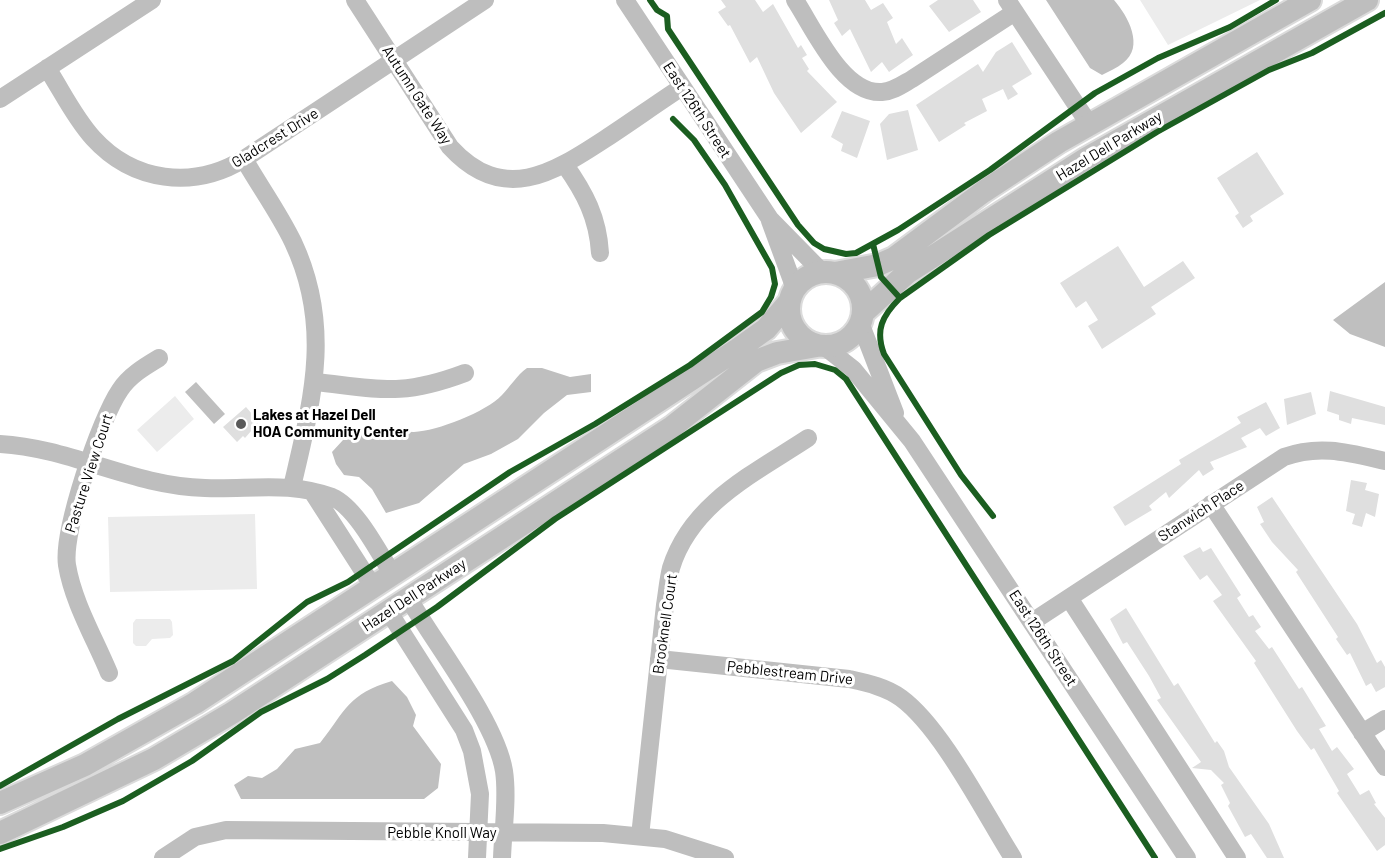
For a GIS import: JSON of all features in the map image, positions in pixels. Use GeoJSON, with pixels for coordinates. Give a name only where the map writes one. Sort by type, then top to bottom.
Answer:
{"type":"FeatureCollection","features":[{"type":"Feature","properties":{"kind":"main road","name":"Hazel Dell Parkway"},"geometry":{"type":"LineString","coordinates":[[828,272],[878,265],[894,258],[983,192],[1089,124],[1310,0]]}},
{"type":"Feature","properties":{"kind":"main road","name":"Hazel Dell Parkway"},"geometry":{"type":"LineString","coordinates":[[862,319],[907,273],[1076,165],[1187,99],[1367,0]]}},
{"type":"Feature","properties":{"kind":"main road"},"geometry":{"type":"LineString","coordinates":[[828,272],[847,278],[857,287],[862,299],[862,319],[844,343],[821,346],[804,339],[794,329],[789,315],[792,295],[804,279],[828,272]]}},
{"type":"Feature","properties":{"kind":"main road","name":"Hazel Dell Parkway"},"geometry":{"type":"LineString","coordinates":[[0,803],[85,765],[186,709],[750,342],[772,323],[792,295]]}},
{"type":"Feature","properties":{"kind":"main road","name":"Hazel Dell Parkway"},"geometry":{"type":"LineString","coordinates":[[0,833],[154,759],[251,701],[672,427],[750,365],[777,353],[821,346]]}},
{"type":"Feature","properties":{"kind":"street"},"geometry":{"type":"LineString","coordinates":[[0,99],[152,0]]}},
{"type":"Feature","properties":{"kind":"street","name":"Autumn Gate Way"},"geometry":{"type":"LineString","coordinates":[[355,0],[450,147],[466,162],[491,174],[522,179],[543,175],[565,165],[682,87]]}},
{"type":"Feature","properties":{"kind":"street","name":"Gladcrest Drive"},"geometry":{"type":"LineString","coordinates":[[47,68],[91,136],[129,166],[156,176],[185,178],[219,171],[244,159],[485,0]]}},
{"type":"Feature","properties":{"kind":"street","name":"East 126th Street"},"geometry":{"type":"LineString","coordinates":[[625,0],[770,219],[828,272]]}},
{"type":"Feature","properties":{"kind":"street"},"geometry":{"type":"LineString","coordinates":[[795,0],[845,76],[865,90],[880,92],[895,89],[912,79],[1011,6],[1089,124]]}},
{"type":"Feature","properties":{"kind":"street"},"geometry":{"type":"LineString","coordinates":[[244,159],[293,241],[311,291],[317,342],[315,382],[292,487]]}},
{"type":"Feature","properties":{"kind":"street"},"geometry":{"type":"LineString","coordinates":[[565,165],[587,197],[594,214],[600,253]]}},
{"type":"Feature","properties":{"kind":"street","name":"East 126th Street"},"geometry":{"type":"LineString","coordinates":[[770,219],[792,295]]}},
{"type":"Feature","properties":{"kind":"street","name":"East 126th Street"},"geometry":{"type":"LineString","coordinates":[[862,319],[897,420]]}},
{"type":"Feature","properties":{"kind":"street","name":"East 126th Street"},"geometry":{"type":"LineString","coordinates":[[821,346],[843,360],[897,420],[1187,858]]}},
{"type":"Feature","properties":{"kind":"street","name":"Pasture View Court"},"geometry":{"type":"LineString","coordinates":[[109,673],[79,603],[67,559],[70,521],[118,392],[128,380],[159,358]]}},
{"type":"Feature","properties":{"kind":"street"},"geometry":{"type":"LineString","coordinates":[[315,382],[396,391],[419,389],[465,374]]}},
{"type":"Feature","properties":{"kind":"street","name":"Brooknell Court"},"geometry":{"type":"LineString","coordinates":[[640,836],[659,659],[672,568],[690,529],[716,499],[808,438]]}},
{"type":"Feature","properties":{"kind":"street"},"geometry":{"type":"LineString","coordinates":[[0,444],[41,449],[118,474],[178,486],[292,487],[331,497],[348,509],[393,575]]}},
{"type":"Feature","properties":{"kind":"street","name":"Stanwich Place"},"geometry":{"type":"LineString","coordinates":[[1032,622],[1284,457],[1299,452],[1328,449],[1385,461]]}},
{"type":"Feature","properties":{"kind":"street"},"geometry":{"type":"LineString","coordinates":[[313,493],[374,588]]}},
{"type":"Feature","properties":{"kind":"street"},"geometry":{"type":"LineString","coordinates":[[1211,504],[1385,767]]}},
{"type":"Feature","properties":{"kind":"street"},"geometry":{"type":"LineString","coordinates":[[409,598],[479,711],[500,756],[504,772],[502,858]]}},
{"type":"Feature","properties":{"kind":"street"},"geometry":{"type":"LineString","coordinates":[[1069,598],[1237,858]]}},
{"type":"Feature","properties":{"kind":"street"},"geometry":{"type":"LineString","coordinates":[[388,612],[464,730],[472,751],[480,794],[477,858]]}},
{"type":"Feature","properties":{"kind":"street","name":"Pebblestream Drive"},"geometry":{"type":"LineString","coordinates":[[659,659],[849,679],[875,685],[900,697],[920,716],[954,763],[1013,858]]}},
{"type":"Feature","properties":{"kind":"street"},"geometry":{"type":"LineString","coordinates":[[1362,733],[1385,718]]}},
{"type":"Feature","properties":{"kind":"street","name":"Pebble Knoll Way"},"geometry":{"type":"LineString","coordinates":[[163,858],[195,837],[226,830],[603,833],[640,836],[693,846],[726,858]]}},
{"type":"Feature","properties":{"kind":"shaded area"},"geometry":{"type":"Polygon","coordinates":[[[1046,0],[1114,0],[1124,14],[1132,32],[1134,40],[1130,56],[1121,65],[1102,75],[1090,68],[1046,0]]]}},
{"type":"Feature","properties":{"kind":"shaded area"},"geometry":{"type":"Polygon","coordinates":[[[1140,0],[1260,0],[1168,45],[1140,0]]]}},
{"type":"Feature","properties":{"kind":"shaded area"},"geometry":{"type":"Polygon","coordinates":[[[1385,282],[1385,347],[1350,334],[1333,320],[1385,282]]]}},
{"type":"Feature","properties":{"kind":"shaded area"},"geometry":{"type":"Polygon","coordinates":[[[527,368],[542,368],[570,377],[591,374],[591,392],[567,395],[544,413],[518,439],[491,454],[464,464],[419,503],[386,513],[372,489],[359,477],[344,475],[336,464],[332,452],[354,428],[414,432],[448,424],[473,414],[495,401],[527,368]]]}},
{"type":"Feature","properties":{"kind":"shaded area"},"geometry":{"type":"Polygon","coordinates":[[[196,382],[225,414],[214,424],[185,392],[196,382]]]}},
{"type":"Feature","properties":{"kind":"shaded area"},"geometry":{"type":"Polygon","coordinates":[[[175,396],[194,419],[157,452],[137,430],[175,396]]]}},
{"type":"Feature","properties":{"kind":"shaded area"},"geometry":{"type":"Polygon","coordinates":[[[255,514],[257,589],[110,592],[108,517],[255,514]]]}},
{"type":"Feature","properties":{"kind":"shaded area"},"geometry":{"type":"Polygon","coordinates":[[[136,619],[170,619],[173,635],[170,638],[152,639],[146,646],[136,646],[133,643],[133,623],[136,619]]]}},
{"type":"Feature","properties":{"kind":"shaded area"},"geometry":{"type":"Polygon","coordinates":[[[392,681],[407,697],[416,715],[413,726],[441,764],[438,788],[424,799],[241,799],[234,785],[248,776],[262,778],[277,769],[295,749],[320,743],[349,704],[377,686],[392,681]]]}},
{"type":"Feature","properties":{"kind":"building"},"geometry":{"type":"Polygon","coordinates":[[[721,0],[755,0],[763,12],[773,4],[798,48],[801,45],[807,55],[802,58],[809,69],[807,71],[837,102],[801,133],[774,93],[757,57],[750,63],[730,25],[728,26],[718,12],[726,7],[721,0]]]}},
{"type":"Feature","properties":{"kind":"building"},"geometry":{"type":"Polygon","coordinates":[[[829,0],[865,0],[871,10],[883,3],[893,18],[887,22],[896,44],[902,38],[913,55],[889,72],[882,62],[871,72],[850,29],[842,36],[834,23],[838,20],[829,0]]]}},
{"type":"Feature","properties":{"kind":"building"},"geometry":{"type":"Polygon","coordinates":[[[938,0],[973,0],[981,12],[949,32],[929,6],[938,0]]]}},
{"type":"Feature","properties":{"kind":"building"},"geometry":{"type":"Polygon","coordinates":[[[1012,42],[1032,74],[1012,86],[1018,94],[1008,100],[1003,89],[982,99],[987,111],[964,123],[966,125],[939,142],[916,105],[978,64],[983,72],[996,52],[1012,42]]]}},
{"type":"Feature","properties":{"kind":"building"},"geometry":{"type":"Polygon","coordinates":[[[908,110],[918,150],[887,160],[880,124],[889,114],[908,110]]]}},
{"type":"Feature","properties":{"kind":"building"},"geometry":{"type":"Polygon","coordinates":[[[842,111],[870,121],[857,158],[841,151],[843,144],[831,137],[842,111]]]}},
{"type":"Feature","properties":{"kind":"building"},"geometry":{"type":"Polygon","coordinates":[[[1257,152],[1284,194],[1250,216],[1253,221],[1243,228],[1235,216],[1239,213],[1217,178],[1257,152]]]}},
{"type":"Feature","properties":{"kind":"building"},"geometry":{"type":"Polygon","coordinates":[[[1118,246],[1144,287],[1183,261],[1195,278],[1151,307],[1156,314],[1102,349],[1088,326],[1098,320],[1086,301],[1076,308],[1060,283],[1118,246]]]}},
{"type":"Feature","properties":{"kind":"building"},"geometry":{"type":"Polygon","coordinates":[[[1330,391],[1385,407],[1385,425],[1352,418],[1351,424],[1339,420],[1339,415],[1327,411],[1330,391]]]}},
{"type":"Feature","properties":{"kind":"building"},"geometry":{"type":"Polygon","coordinates":[[[1311,392],[1316,414],[1287,425],[1284,399],[1311,392]]]}},
{"type":"Feature","properties":{"kind":"building"},"geometry":{"type":"Polygon","coordinates":[[[1266,402],[1280,428],[1266,436],[1260,428],[1241,438],[1247,447],[1210,462],[1214,469],[1203,476],[1199,470],[1169,498],[1166,492],[1149,506],[1152,510],[1125,526],[1113,507],[1181,464],[1179,460],[1241,423],[1237,417],[1266,402]]]}},
{"type":"Feature","properties":{"kind":"building","name":"Lakes at Hazel Dell HOA Community Center"},"geometry":{"type":"Polygon","coordinates":[[[246,407],[259,422],[245,438],[243,436],[237,442],[223,427],[246,407]]]}},
{"type":"Feature","properties":{"kind":"building"},"geometry":{"type":"Polygon","coordinates":[[[1351,480],[1367,483],[1365,490],[1379,494],[1375,517],[1366,513],[1362,527],[1352,524],[1355,514],[1346,511],[1351,480]]]}},
{"type":"Feature","properties":{"kind":"building"},"geometry":{"type":"Polygon","coordinates":[[[1272,497],[1357,624],[1377,663],[1381,660],[1385,667],[1385,687],[1376,692],[1371,683],[1366,686],[1350,653],[1347,655],[1336,639],[1338,637],[1296,572],[1298,570],[1272,542],[1260,524],[1264,522],[1257,507],[1272,497]]]}},
{"type":"Feature","properties":{"kind":"building"},"geometry":{"type":"Polygon","coordinates":[[[1200,547],[1203,552],[1211,548],[1241,595],[1237,598],[1249,617],[1253,615],[1261,627],[1255,631],[1269,649],[1272,647],[1299,689],[1302,687],[1326,726],[1319,729],[1332,751],[1337,747],[1354,769],[1347,774],[1360,795],[1369,790],[1376,803],[1374,804],[1385,818],[1385,845],[1377,851],[1337,793],[1339,791],[1314,748],[1311,750],[1297,731],[1254,663],[1256,661],[1213,601],[1222,595],[1207,575],[1200,580],[1183,556],[1200,547]]]}},
{"type":"Feature","properties":{"kind":"building"},"geometry":{"type":"Polygon","coordinates":[[[1126,608],[1174,686],[1178,683],[1215,743],[1217,741],[1224,751],[1229,767],[1269,824],[1284,858],[1267,858],[1251,834],[1245,837],[1228,806],[1230,803],[1221,785],[1224,783],[1211,770],[1192,768],[1201,762],[1157,700],[1161,698],[1149,676],[1127,642],[1123,644],[1110,619],[1126,608]]]}},
{"type":"Feature","properties":{"kind":"cycle path"},"geometry":{"type":"LineString","coordinates":[[650,0],[657,10],[667,16],[668,29],[798,225],[814,243],[824,249],[846,254],[856,253],[898,230],[990,170],[1095,93],[1158,58],[1230,27],[1276,0]]}},
{"type":"Feature","properties":{"kind":"cycle path"},"geometry":{"type":"LineString","coordinates":[[873,244],[881,277],[900,298],[989,235],[1157,132],[1269,70],[1312,53],[1385,13]]}},
{"type":"Feature","properties":{"kind":"cycle path"},"geometry":{"type":"LineString","coordinates":[[0,786],[118,719],[233,661],[307,602],[348,582],[510,472],[595,424],[690,365],[762,312],[771,297],[775,284],[772,268],[725,185],[694,140],[673,119]]}},
{"type":"Feature","properties":{"kind":"cycle path"},"geometry":{"type":"LineString","coordinates":[[900,298],[885,317],[880,330],[884,354],[961,475],[993,516]]}},
{"type":"Feature","properties":{"kind":"cycle path"},"geometry":{"type":"LineString","coordinates":[[0,849],[63,827],[123,801],[192,761],[261,712],[327,679],[365,655],[437,607],[555,519],[781,373],[799,365],[815,364],[835,370],[846,379],[1155,858]]}},
{"type":"Feature","properties":{"kind":"place","name":"Lakes at Hazel Dell HOA Community Center"},"geometry":{"type":"Point","coordinates":[241,424]}}]}
